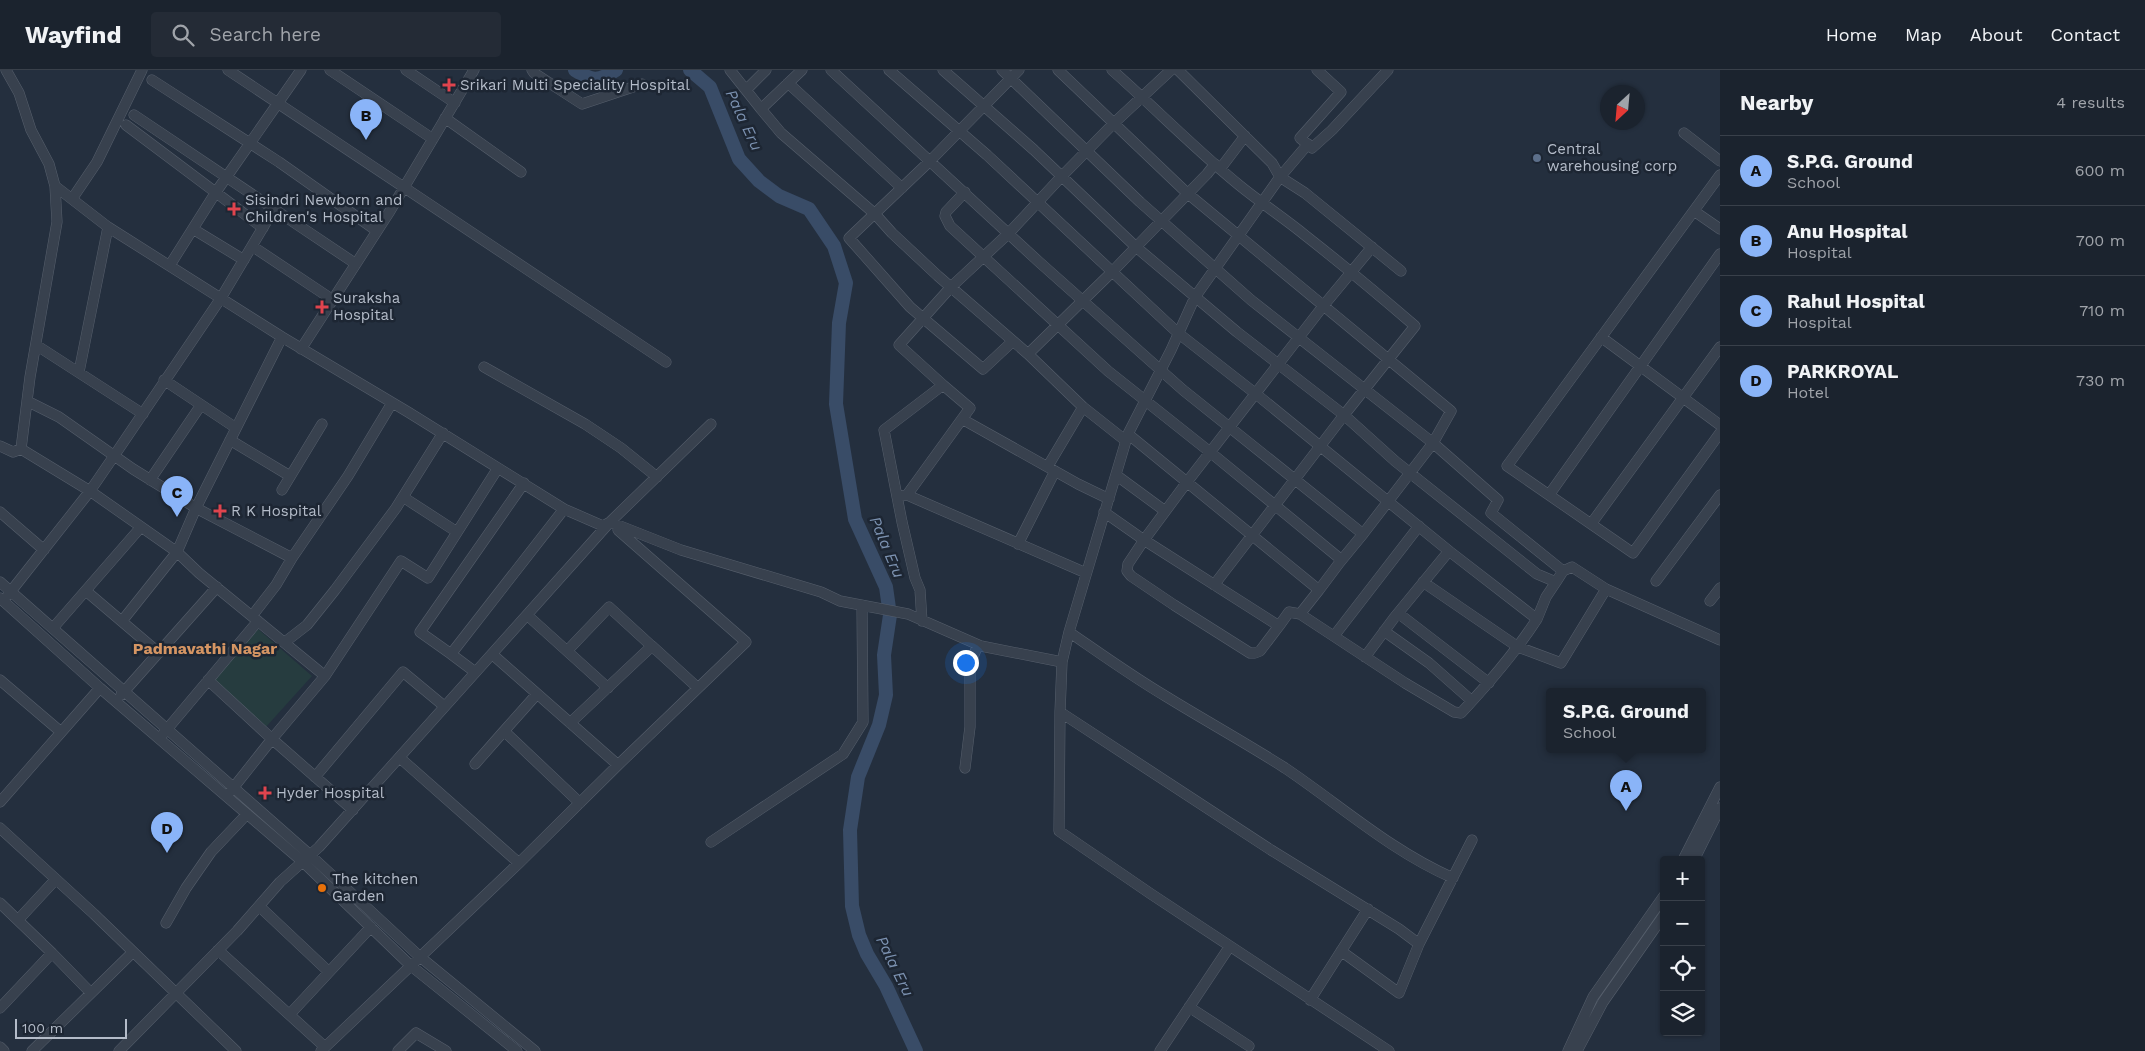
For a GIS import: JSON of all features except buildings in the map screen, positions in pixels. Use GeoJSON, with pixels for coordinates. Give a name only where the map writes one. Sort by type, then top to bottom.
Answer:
{"type":"FeatureCollection","features":[{"type":"Feature","properties":{"kind":"street"},"geometry":{"type":"LineString","coordinates":[[6,70],[18,93],[31,130],[49,164],[55,186],[57,222],[42,297],[20,449]]}},
{"type":"Feature","properties":{"kind":"street"},"geometry":{"type":"LineString","coordinates":[[72,199],[97,162],[142,70]]}},
{"type":"Feature","properties":{"kind":"street"},"geometry":{"type":"LineString","coordinates":[[228,70],[405,186],[666,362]]}},
{"type":"Feature","properties":{"kind":"street"},"geometry":{"type":"LineString","coordinates":[[170,265],[226,177],[301,70]]}},
{"type":"Feature","properties":{"kind":"street"},"geometry":{"type":"LineString","coordinates":[[330,70],[433,139]]}},
{"type":"Feature","properties":{"kind":"street"},"geometry":{"type":"LineString","coordinates":[[406,70],[455,103]]}},
{"type":"Feature","properties":{"kind":"street"},"geometry":{"type":"LineString","coordinates":[[301,349],[405,186],[474,70]]}},
{"type":"Feature","properties":{"kind":"street"},"geometry":{"type":"LineString","coordinates":[[532,70],[582,104],[642,84]]}},
{"type":"Feature","properties":{"kind":"street"},"geometry":{"type":"LineString","coordinates":[[730,70],[781,133],[875,214],[892,233],[1028,354],[1083,407],[1187,482],[1319,590]]}},
{"type":"Feature","properties":{"kind":"street"},"geometry":{"type":"LineString","coordinates":[[746,90],[766,70]]}},
{"type":"Feature","properties":{"kind":"street"},"geometry":{"type":"LineString","coordinates":[[761,109],[802,70]]}},
{"type":"Feature","properties":{"kind":"street"},"geometry":{"type":"LineString","coordinates":[[831,70],[1081,300],[1161,370],[1363,534]]}},
{"type":"Feature","properties":{"kind":"street"},"geometry":{"type":"LineString","coordinates":[[889,70],[1039,203],[1178,333],[1388,500],[1449,551],[1537,619]]}},
{"type":"Feature","properties":{"kind":"street"},"geometry":{"type":"LineString","coordinates":[[943,70],[1062,176],[1136,247],[1195,297],[1344,415],[1410,473],[1538,574],[1556,582]]}},
{"type":"Feature","properties":{"kind":"street"},"geometry":{"type":"LineString","coordinates":[[1002,70],[1161,221],[1299,339],[1434,443],[1498,500],[1483,530]]}},
{"type":"Feature","properties":{"kind":"street"},"geometry":{"type":"LineString","coordinates":[[1013,341],[983,369],[910,307],[849,238],[930,161],[1019,70]]}},
{"type":"Feature","properties":{"kind":"street"},"geometry":{"type":"LineString","coordinates":[[1058,70],[1187,193],[1452,411],[1434,443],[1300,614]]}},
{"type":"Feature","properties":{"kind":"street"},"geometry":{"type":"LineString","coordinates":[[1112,70],[1217,166],[1352,272],[1415,326],[1294,478],[1214,585]]}},
{"type":"Feature","properties":{"kind":"street"},"geometry":{"type":"LineString","coordinates":[[896,497],[907,494],[970,408],[899,345],[951,287],[984,258],[1039,203],[1062,176],[1114,123],[1172,70]]}},
{"type":"Feature","properties":{"kind":"street"},"geometry":{"type":"LineString","coordinates":[[1178,70],[1272,163],[1280,177],[1305,193],[1401,271]]}},
{"type":"Feature","properties":{"kind":"street"},"geometry":{"type":"LineString","coordinates":[[1317,70],[1341,92],[1300,138],[1312,148],[1332,130],[1388,70]]}},
{"type":"Feature","properties":{"kind":"street"},"geometry":{"type":"LineString","coordinates":[[152,80],[377,231]]}},
{"type":"Feature","properties":{"kind":"street"},"geometry":{"type":"LineString","coordinates":[[788,83],[902,188]]}},
{"type":"Feature","properties":{"kind":"street"},"geometry":{"type":"LineString","coordinates":[[134,115],[356,264]]}},
{"type":"Feature","properties":{"kind":"street"},"geometry":{"type":"LineString","coordinates":[[446,118],[521,172]]}},
{"type":"Feature","properties":{"kind":"street"},"geometry":{"type":"LineString","coordinates":[[126,125],[263,228]]}},
{"type":"Feature","properties":{"kind":"street"},"geometry":{"type":"LineString","coordinates":[[1684,133],[1720,161]]}},
{"type":"Feature","properties":{"kind":"street"},"geometry":{"type":"LineString","coordinates":[[1028,354],[1081,300],[1112,272],[1187,193],[1217,166],[1245,136]]}},
{"type":"Feature","properties":{"kind":"street"},"geometry":{"type":"LineString","coordinates":[[1308,144],[1280,177],[1195,297],[1127,438],[1086,573],[1062,662],[1059,831],[1389,1051]]}},
{"type":"Feature","properties":{"kind":"street"},"geometry":{"type":"LineString","coordinates":[[1720,175],[1507,466],[1634,553],[1720,433]]}},
{"type":"Feature","properties":{"kind":"street"},"geometry":{"type":"LineString","coordinates":[[55,186],[108,227],[301,349],[443,433],[564,509],[603,526],[610,522]]}},
{"type":"Feature","properties":{"kind":"street"},"geometry":{"type":"LineString","coordinates":[[965,192],[946,212],[945,216],[950,226],[1056,325],[1144,401],[1275,504],[1338,557],[1340,562]]}},
{"type":"Feature","properties":{"kind":"street"},"geometry":{"type":"LineString","coordinates":[[274,209],[221,298],[90,491],[11,592],[1,602],[247,814],[306,859],[419,956],[535,1051]]}},
{"type":"Feature","properties":{"kind":"street"},"geometry":{"type":"LineString","coordinates":[[1694,211],[1720,229]]}},
{"type":"Feature","properties":{"kind":"street"},"geometry":{"type":"LineString","coordinates":[[79,372],[108,227]]}},
{"type":"Feature","properties":{"kind":"street"},"geometry":{"type":"LineString","coordinates":[[193,229],[244,260]]}},
{"type":"Feature","properties":{"kind":"street"},"geometry":{"type":"LineString","coordinates":[[252,246],[333,300]]}},
{"type":"Feature","properties":{"kind":"street"},"geometry":{"type":"LineString","coordinates":[[1372,247],[1165,511],[1128,564],[1127,571],[1131,576],[1250,653],[1255,654],[1260,651],[1289,612],[1300,614],[1454,712],[1461,713],[1489,683],[1518,647],[1537,619],[1546,597],[1563,571],[1572,567],[1578,569],[1606,589],[1720,640]]}},
{"type":"Feature","properties":{"kind":"street"},"geometry":{"type":"LineString","coordinates":[[1549,495],[1720,254]]}},
{"type":"Feature","properties":{"kind":"street"},"geometry":{"type":"LineString","coordinates":[[122,621],[177,552],[196,508],[282,337]]}},
{"type":"Feature","properties":{"kind":"street"},"geometry":{"type":"LineString","coordinates":[[1601,337],[1720,425]]}},
{"type":"Feature","properties":{"kind":"street"},"geometry":{"type":"LineString","coordinates":[[36,345],[143,414]]}},
{"type":"Feature","properties":{"kind":"street"},"geometry":{"type":"LineString","coordinates":[[1591,524],[1720,347]]}},
{"type":"Feature","properties":{"kind":"street"},"geometry":{"type":"LineString","coordinates":[[484,367],[585,424],[621,448],[657,477]]}},
{"type":"Feature","properties":{"kind":"street"},"geometry":{"type":"LineString","coordinates":[[164,380],[236,428]]}},
{"type":"Feature","properties":{"kind":"street"},"geometry":{"type":"LineString","coordinates":[[922,621],[920,590],[915,578],[896,497],[884,430],[943,385]]}},
{"type":"Feature","properties":{"kind":"street"},"geometry":{"type":"LineString","coordinates":[[27,401],[59,417],[150,480],[196,508],[292,558]]}},
{"type":"Feature","properties":{"kind":"street"},"geometry":{"type":"LineString","coordinates":[[159,739],[208,680],[255,618],[292,558],[348,476],[392,402]]}},
{"type":"Feature","properties":{"kind":"street"},"geometry":{"type":"LineString","coordinates":[[150,480],[201,405]]}},
{"type":"Feature","properties":{"kind":"street"},"geometry":{"type":"LineString","coordinates":[[1018,544],[1051,468],[1083,407]]}},
{"type":"Feature","properties":{"kind":"street"},"geometry":{"type":"LineString","coordinates":[[962,419],[1109,499]]}},
{"type":"Feature","properties":{"kind":"street"},"geometry":{"type":"LineString","coordinates":[[282,490],[322,424]]}},
{"type":"Feature","properties":{"kind":"street"},"geometry":{"type":"LineString","coordinates":[[119,1051],[218,950],[280,882],[306,859],[353,810],[610,522],[711,424]]}},
{"type":"Feature","properties":{"kind":"street"},"geometry":{"type":"LineString","coordinates":[[285,642],[307,625],[335,590],[403,497],[443,433]]}},
{"type":"Feature","properties":{"kind":"street"},"geometry":{"type":"LineString","coordinates":[[230,440],[290,476]]}},
{"type":"Feature","properties":{"kind":"street"},"geometry":{"type":"LineString","coordinates":[[0,446],[13,452],[20,449]]}},
{"type":"Feature","properties":{"kind":"street"},"geometry":{"type":"LineString","coordinates":[[20,449],[90,491],[177,552],[325,676]]}},
{"type":"Feature","properties":{"kind":"street"},"geometry":{"type":"LineString","coordinates":[[226,796],[325,676],[401,561],[428,578],[498,468]]}},
{"type":"Feature","properties":{"kind":"street"},"geometry":{"type":"LineString","coordinates":[[1116,475],[1165,511]]}},
{"type":"Feature","properties":{"kind":"street"},"geometry":{"type":"LineString","coordinates":[[475,672],[420,632],[524,484]]}},
{"type":"Feature","properties":{"kind":"street"},"geometry":{"type":"LineString","coordinates":[[907,494],[1086,573]]}},
{"type":"Feature","properties":{"kind":"street"},"geometry":{"type":"LineString","coordinates":[[1656,581],[1720,495]]}},
{"type":"Feature","properties":{"kind":"street"},"geometry":{"type":"LineString","coordinates":[[403,497],[457,532]]}},
{"type":"Feature","properties":{"kind":"street"},"geometry":{"type":"LineString","coordinates":[[450,654],[564,509]]}},
{"type":"Feature","properties":{"kind":"street"},"geometry":{"type":"LineString","coordinates":[[0,512],[44,550]]}},
{"type":"Feature","properties":{"kind":"street"},"geometry":{"type":"LineString","coordinates":[[1104,512],[1144,540],[1279,626]]}},
{"type":"Feature","properties":{"kind":"street"},"geometry":{"type":"LineString","coordinates":[[1491,513],[1563,571]]}},
{"type":"Feature","properties":{"kind":"street"},"geometry":{"type":"LineString","coordinates":[[610,522],[681,550],[821,592],[840,601],[908,614],[978,645],[1062,662]]}},
{"type":"Feature","properties":{"kind":"street"},"geometry":{"type":"LineString","coordinates":[[218,950],[290,1014],[323,1049],[410,964],[520,863],[618,765],[746,642],[610,522]]}},
{"type":"Feature","properties":{"kind":"street"},"geometry":{"type":"LineString","coordinates":[[1334,636],[1419,526]]}},
{"type":"Feature","properties":{"kind":"street"},"geometry":{"type":"LineString","coordinates":[[53,628],[141,527]]}},
{"type":"Feature","properties":{"kind":"street"},"geometry":{"type":"LineString","coordinates":[[1365,657],[1449,551]]}},
{"type":"Feature","properties":{"kind":"street"},"geometry":{"type":"LineString","coordinates":[[0,582],[233,788],[410,964],[517,1051]]}},
{"type":"Feature","properties":{"kind":"street"},"geometry":{"type":"LineString","coordinates":[[1423,582],[1518,647],[1561,663],[1606,589]]}},
{"type":"Feature","properties":{"kind":"street"},"geometry":{"type":"LineString","coordinates":[[116,701],[217,587]]}},
{"type":"Feature","properties":{"kind":"street"},"geometry":{"type":"LineString","coordinates":[[1710,601],[1720,588]]}},
{"type":"Feature","properties":{"kind":"street"},"geometry":{"type":"LineString","coordinates":[[86,591],[159,653]]}},
{"type":"Feature","properties":{"kind":"street"},"geometry":{"type":"LineString","coordinates":[[711,842],[843,754],[857,735],[863,722],[862,605]]}},
{"type":"Feature","properties":{"kind":"street"},"geometry":{"type":"LineString","coordinates":[[567,651],[609,608],[698,688]]}},
{"type":"Feature","properties":{"kind":"street"},"geometry":{"type":"LineString","coordinates":[[1398,613],[1489,683]]}},
{"type":"Feature","properties":{"kind":"street"},"geometry":{"type":"LineString","coordinates":[[527,615],[608,688]]}},
{"type":"Feature","properties":{"kind":"street"},"geometry":{"type":"LineString","coordinates":[[1384,631],[1429,663],[1472,701]]}},
{"type":"Feature","properties":{"kind":"street"},"geometry":{"type":"LineString","coordinates":[[1069,632],[1167,698],[1228,732],[1287,769],[1368,828],[1434,870],[1453,878]]}},
{"type":"Feature","properties":{"kind":"street"},"geometry":{"type":"LineString","coordinates":[[965,768],[970,727],[970,664],[978,645]]}},
{"type":"Feature","properties":{"kind":"street"},"geometry":{"type":"LineString","coordinates":[[570,723],[652,646],[656,650]]}},
{"type":"Feature","properties":{"kind":"street"},"geometry":{"type":"LineString","coordinates":[[492,654],[618,765]]}},
{"type":"Feature","properties":{"kind":"street"},"geometry":{"type":"LineString","coordinates":[[315,777],[403,672],[444,706]]}},
{"type":"Feature","properties":{"kind":"street"},"geometry":{"type":"LineString","coordinates":[[0,680],[61,732]]}},
{"type":"Feature","properties":{"kind":"street"},"geometry":{"type":"LineString","coordinates":[[208,680],[353,810]]}},
{"type":"Feature","properties":{"kind":"street"},"geometry":{"type":"LineString","coordinates":[[0,802],[100,688]]}},
{"type":"Feature","properties":{"kind":"street"},"geometry":{"type":"LineString","coordinates":[[475,764],[537,694]]}},
{"type":"Feature","properties":{"kind":"street"},"geometry":{"type":"LineString","coordinates":[[1060,712],[1271,850],[1368,909],[1419,944]]}},
{"type":"Feature","properties":{"kind":"street"},"geometry":{"type":"LineString","coordinates":[[504,731],[580,803]]}},
{"type":"Feature","properties":{"kind":"street"},"geometry":{"type":"LineString","coordinates":[[400,758],[520,863]]}},
{"type":"Feature","properties":{"kind":"street"},"geometry":{"type":"LineString","coordinates":[[1684,856],[1720,787]]}},
{"type":"Feature","properties":{"kind":"street"},"geometry":{"type":"LineString","coordinates":[[1696,856],[1720,808]]}},
{"type":"Feature","properties":{"kind":"street"},"geometry":{"type":"LineString","coordinates":[[166,923],[186,888],[211,852],[247,814]]}},
{"type":"Feature","properties":{"kind":"street"},"geometry":{"type":"LineString","coordinates":[[0,828],[236,1051]]}},
{"type":"Feature","properties":{"kind":"street"},"geometry":{"type":"LineString","coordinates":[[1342,951],[1400,993],[1419,944],[1472,840]]}},
{"type":"Feature","properties":{"kind":"street"},"geometry":{"type":"LineString","coordinates":[[18,920],[56,879]]}},
{"type":"Feature","properties":{"kind":"street"},"geometry":{"type":"LineString","coordinates":[[1568,1051],[1593,997],[1660,901]]}},
{"type":"Feature","properties":{"kind":"street"},"geometry":{"type":"LineString","coordinates":[[0,903],[91,993]]}},
{"type":"Feature","properties":{"kind":"street"},"geometry":{"type":"LineString","coordinates":[[259,906],[330,972]]}},
{"type":"Feature","properties":{"kind":"street"},"geometry":{"type":"LineString","coordinates":[[1310,1000],[1368,909]]}},
{"type":"Feature","properties":{"kind":"street"},"geometry":{"type":"LineString","coordinates":[[1577,1051],[1603,1002],[1660,921]]}},
{"type":"Feature","properties":{"kind":"street"},"geometry":{"type":"LineString","coordinates":[[290,1014],[371,927]]}},
{"type":"Feature","properties":{"kind":"street"},"geometry":{"type":"LineString","coordinates":[[1160,1051],[1230,946]]}},
{"type":"Feature","properties":{"kind":"street"},"geometry":{"type":"LineString","coordinates":[[32,1051],[133,952]]}},
{"type":"Feature","properties":{"kind":"street"},"geometry":{"type":"LineString","coordinates":[[0,1008],[52,953]]}},
{"type":"Feature","properties":{"kind":"street"},"geometry":{"type":"LineString","coordinates":[[1189,1007],[1249,1046]]}},
{"type":"Feature","properties":{"kind":"street"},"geometry":{"type":"LineString","coordinates":[[398,1051],[416,1033],[446,1051]]}},
{"type":"Feature","properties":{"kind":"street"},"geometry":{"type":"LineString","coordinates":[[0,1047],[4,1051]]}},
{"type":"Feature","properties":{"kind":"green space"},"geometry":{"type":"Polygon","coordinates":[[[258,629],[312,676],[265,728],[213,680],[258,629]]]}},
{"type":"Feature","properties":{"kind":"waterway","name":"Pala Eru"},"geometry":{"type":"LineString","coordinates":[[575,70],[595,79],[604,77],[616,70]]}},
{"type":"Feature","properties":{"kind":"waterway","name":"Pala Eru"},"geometry":{"type":"LineString","coordinates":[[690,70],[710,87],[739,159],[759,181],[779,196],[809,209],[834,246],[846,283],[839,323],[836,404],[855,519],[886,587],[890,615],[884,655],[886,695],[879,725],[858,777],[850,830],[852,906],[859,935],[867,954],[886,986],[916,1051]]}},
{"type":"Feature","properties":{"kind":"place","name":"Srikari Multi Speciality Hospital"},"geometry":{"type":"Point","coordinates":[449,85]}},
{"type":"Feature","properties":{"kind":"place","name":"Anu Hospital"},"geometry":{"type":"Point","coordinates":[366,140]}},
{"type":"Feature","properties":{"kind":"place","name":"Central warehousing corp"},"geometry":{"type":"Point","coordinates":[1537,158]}},
{"type":"Feature","properties":{"kind":"place","name":"Sisindri Newborn and Children's Hospital"},"geometry":{"type":"Point","coordinates":[234,209]}},
{"type":"Feature","properties":{"kind":"place","name":"Suraksha Hospital"},"geometry":{"type":"Point","coordinates":[322,307]}},
{"type":"Feature","properties":{"kind":"place","name":"R K Hospital"},"geometry":{"type":"Point","coordinates":[220,511]}},
{"type":"Feature","properties":{"kind":"place","name":"Rahul Hospital"},"geometry":{"type":"Point","coordinates":[177,517]}},
{"type":"Feature","properties":{"kind":"place","name":"Hyder Hospital"},"geometry":{"type":"Point","coordinates":[265,793]}},
{"type":"Feature","properties":{"kind":"place","name":"S.P.G. Ground"},"geometry":{"type":"Point","coordinates":[1626,811]}},
{"type":"Feature","properties":{"kind":"place","name":"PARKROYAL"},"geometry":{"type":"Point","coordinates":[167,853]}},
{"type":"Feature","properties":{"kind":"place","name":"The kitchen Garden"},"geometry":{"type":"Point","coordinates":[322,888]}},
{"type":"Feature","properties":{"kind":"district","name":"Padmavathi Nagar"},"geometry":{"type":"Point","coordinates":[205,648]}}]}
